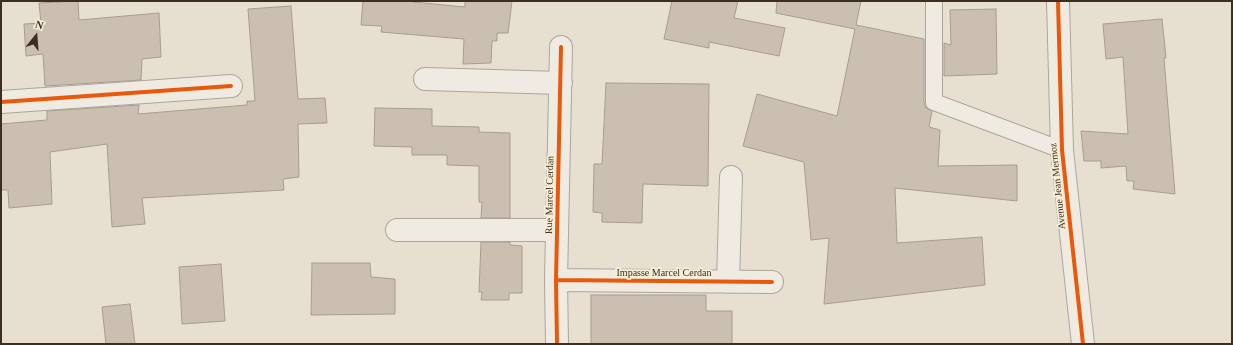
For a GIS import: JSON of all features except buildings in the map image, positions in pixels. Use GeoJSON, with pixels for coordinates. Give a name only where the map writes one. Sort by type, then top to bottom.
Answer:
{"type":"FeatureCollection","features":[{"type":"Feature","properties":{"kind":"street","name":"Avenue Jean Mermoz"},"geometry":{"type":"LineString","coordinates":[[1058,1],[1062,150],[1083,344]]}},
{"type":"Feature","properties":{"kind":"street","name":"Rue Marcel Cerdan"},"geometry":{"type":"LineString","coordinates":[[557,344],[556,280],[561,47]]}},
{"type":"Feature","properties":{"kind":"street"},"geometry":{"type":"LineString","coordinates":[[425,79],[560,83]]}},
{"type":"Feature","properties":{"kind":"street"},"geometry":{"type":"LineString","coordinates":[[1,102],[230,86]]}},
{"type":"Feature","properties":{"kind":"street"},"geometry":{"type":"LineString","coordinates":[[728,282],[730,177]]}},
{"type":"Feature","properties":{"kind":"street","name":"Rue Marcel Cerdan"},"geometry":{"type":"LineString","coordinates":[[397,230],[557,230]]}},
{"type":"Feature","properties":{"kind":"street","name":"Impasse Marcel Cerdan"},"geometry":{"type":"LineString","coordinates":[[556,280],[772,282]]}},
{"type":"Feature","properties":{"kind":"lane"},"geometry":{"type":"LineString","coordinates":[[934,1],[934,102],[1062,150]]}},
{"type":"Feature","properties":{"kind":"cycle path"},"geometry":{"type":"LineString","coordinates":[[1058,1],[1062,150],[1083,344]]}},
{"type":"Feature","properties":{"kind":"cycle path"},"geometry":{"type":"LineString","coordinates":[[557,344],[556,280],[561,47]]}},
{"type":"Feature","properties":{"kind":"cycle path"},"geometry":{"type":"LineString","coordinates":[[1,102],[231,86]]}},
{"type":"Feature","properties":{"kind":"cycle path"},"geometry":{"type":"LineString","coordinates":[[556,280],[772,282]]}}]}
